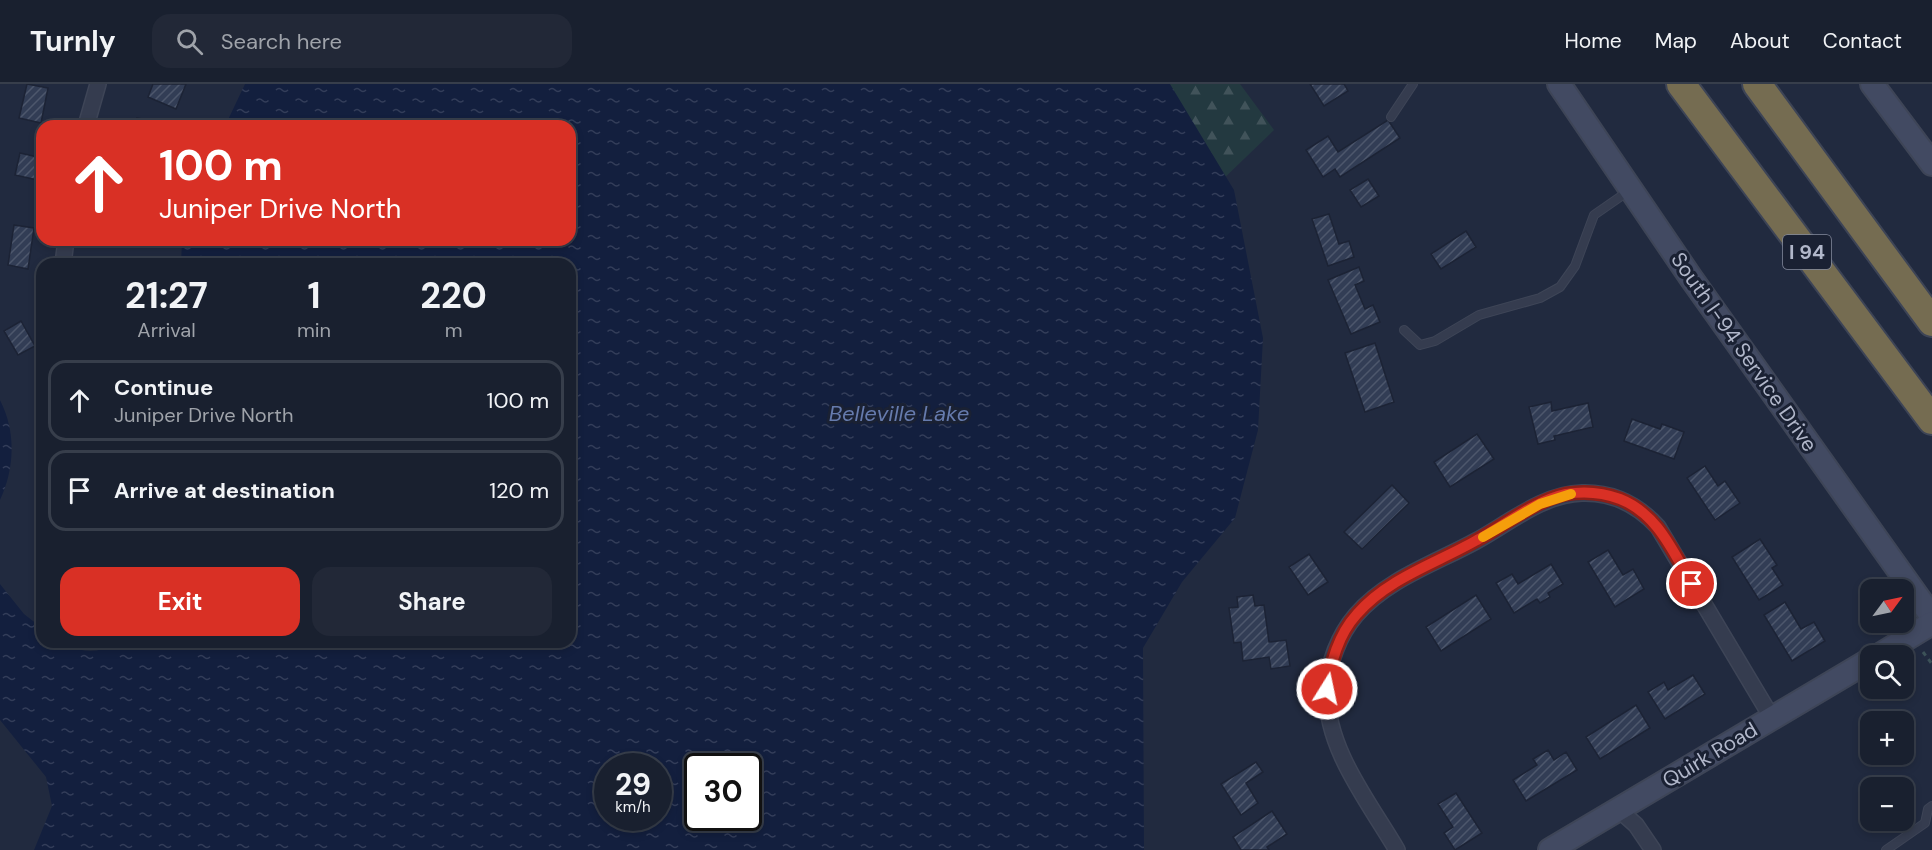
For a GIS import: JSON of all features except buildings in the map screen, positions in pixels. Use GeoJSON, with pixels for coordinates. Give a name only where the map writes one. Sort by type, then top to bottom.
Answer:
{"type":"FeatureCollection","features":[{"type":"Feature","properties":{"kind":"highway","name":"I 94"},"geometry":{"type":"LineString","coordinates":[[1682,84],[1932,420]]}},
{"type":"Feature","properties":{"kind":"highway","name":"I 94"},"geometry":{"type":"LineString","coordinates":[[1756,84],[1932,322]]}},
{"type":"Feature","properties":{"kind":"highway"},"geometry":{"type":"LineString","coordinates":[[1776,84],[1932,293]]}},
{"type":"Feature","properties":{"kind":"street"},"geometry":{"type":"LineString","coordinates":[[88,120],[98,84]]}},
{"type":"Feature","properties":{"kind":"street","name":"South I-94 Service Drive"},"geometry":{"type":"LineString","coordinates":[[1559,84],[1790,420],[1932,617]]}},
{"type":"Feature","properties":{"kind":"street"},"geometry":{"type":"LineString","coordinates":[[1872,84],[1932,164]]}},
{"type":"Feature","properties":{"kind":"street"},"geometry":{"type":"LineString","coordinates":[[1397,850],[1350,770],[1332,727],[1328,708],[1330,670],[1344,631],[1368,602],[1404,578],[1476,541],[1540,504],[1567,494],[1603,494],[1630,504],[1658,527],[1772,718]]}},
{"type":"Feature","properties":{"kind":"street"},"geometry":{"type":"LineString","coordinates":[[1896,645],[1932,623]]}},
{"type":"Feature","properties":{"kind":"street","name":"Quirk Road"},"geometry":{"type":"LineString","coordinates":[[1550,850],[1860,666]]}},
{"type":"Feature","properties":{"kind":"street"},"geometry":{"type":"LineString","coordinates":[[1618,809],[1636,825],[1653,850]]}},
{"type":"Feature","properties":{"kind":"lane"},"geometry":{"type":"LineString","coordinates":[[1391,117],[1413,84]]}},
{"type":"Feature","properties":{"kind":"lane"},"geometry":{"type":"LineString","coordinates":[[1404,330],[1419,345],[1436,341],[1479,315],[1540,298],[1560,287],[1575,266],[1594,215],[1631,189]]}},
{"type":"Feature","properties":{"kind":"lane"},"geometry":{"type":"LineString","coordinates":[[1886,850],[1925,822],[1928,809],[1932,806]]}},
{"type":"Feature","properties":{"kind":"path"},"geometry":{"type":"LineString","coordinates":[[1923,652],[1932,664]]}},
{"type":"Feature","properties":{"kind":"green space"},"geometry":{"type":"Polygon","coordinates":[[[1062,84],[1240,84],[1274,130],[1166,234],[1062,84]]]}},
{"type":"Feature","properties":{"kind":"water","name":"Belleville Lake"},"geometry":{"type":"Polygon","coordinates":[[[245,84],[1170,84],[1234,190],[1263,338],[1258,430],[1235,518],[1182,582],[1143,648],[1144,850],[34,850],[52,806],[46,777],[0,720],[0,584],[24,614],[36,623],[36,648],[71,648],[88,651],[105,648],[576,648],[576,258],[181,258],[182,246],[576,246],[576,120],[228,120],[245,84]]]}},
{"type":"Feature","properties":{"kind":"water"},"geometry":{"type":"Polygon","coordinates":[[[0,400],[9,424],[12,450],[9,475],[0,500],[0,400]]]}},
{"type":"Feature","properties":{"kind":"slow traffic"},"geometry":{"type":"LineString","coordinates":[[1483,537],[1540,504],[1571,494]]}},
{"type":"Feature","properties":{"kind":"route"},"geometry":{"type":"LineString","coordinates":[[1327,689],[1335,652],[1344,631],[1368,602],[1404,578],[1476,541],[1540,504],[1567,494],[1583,492],[1603,494],[1641,510],[1658,527],[1692,584]]}}]}
